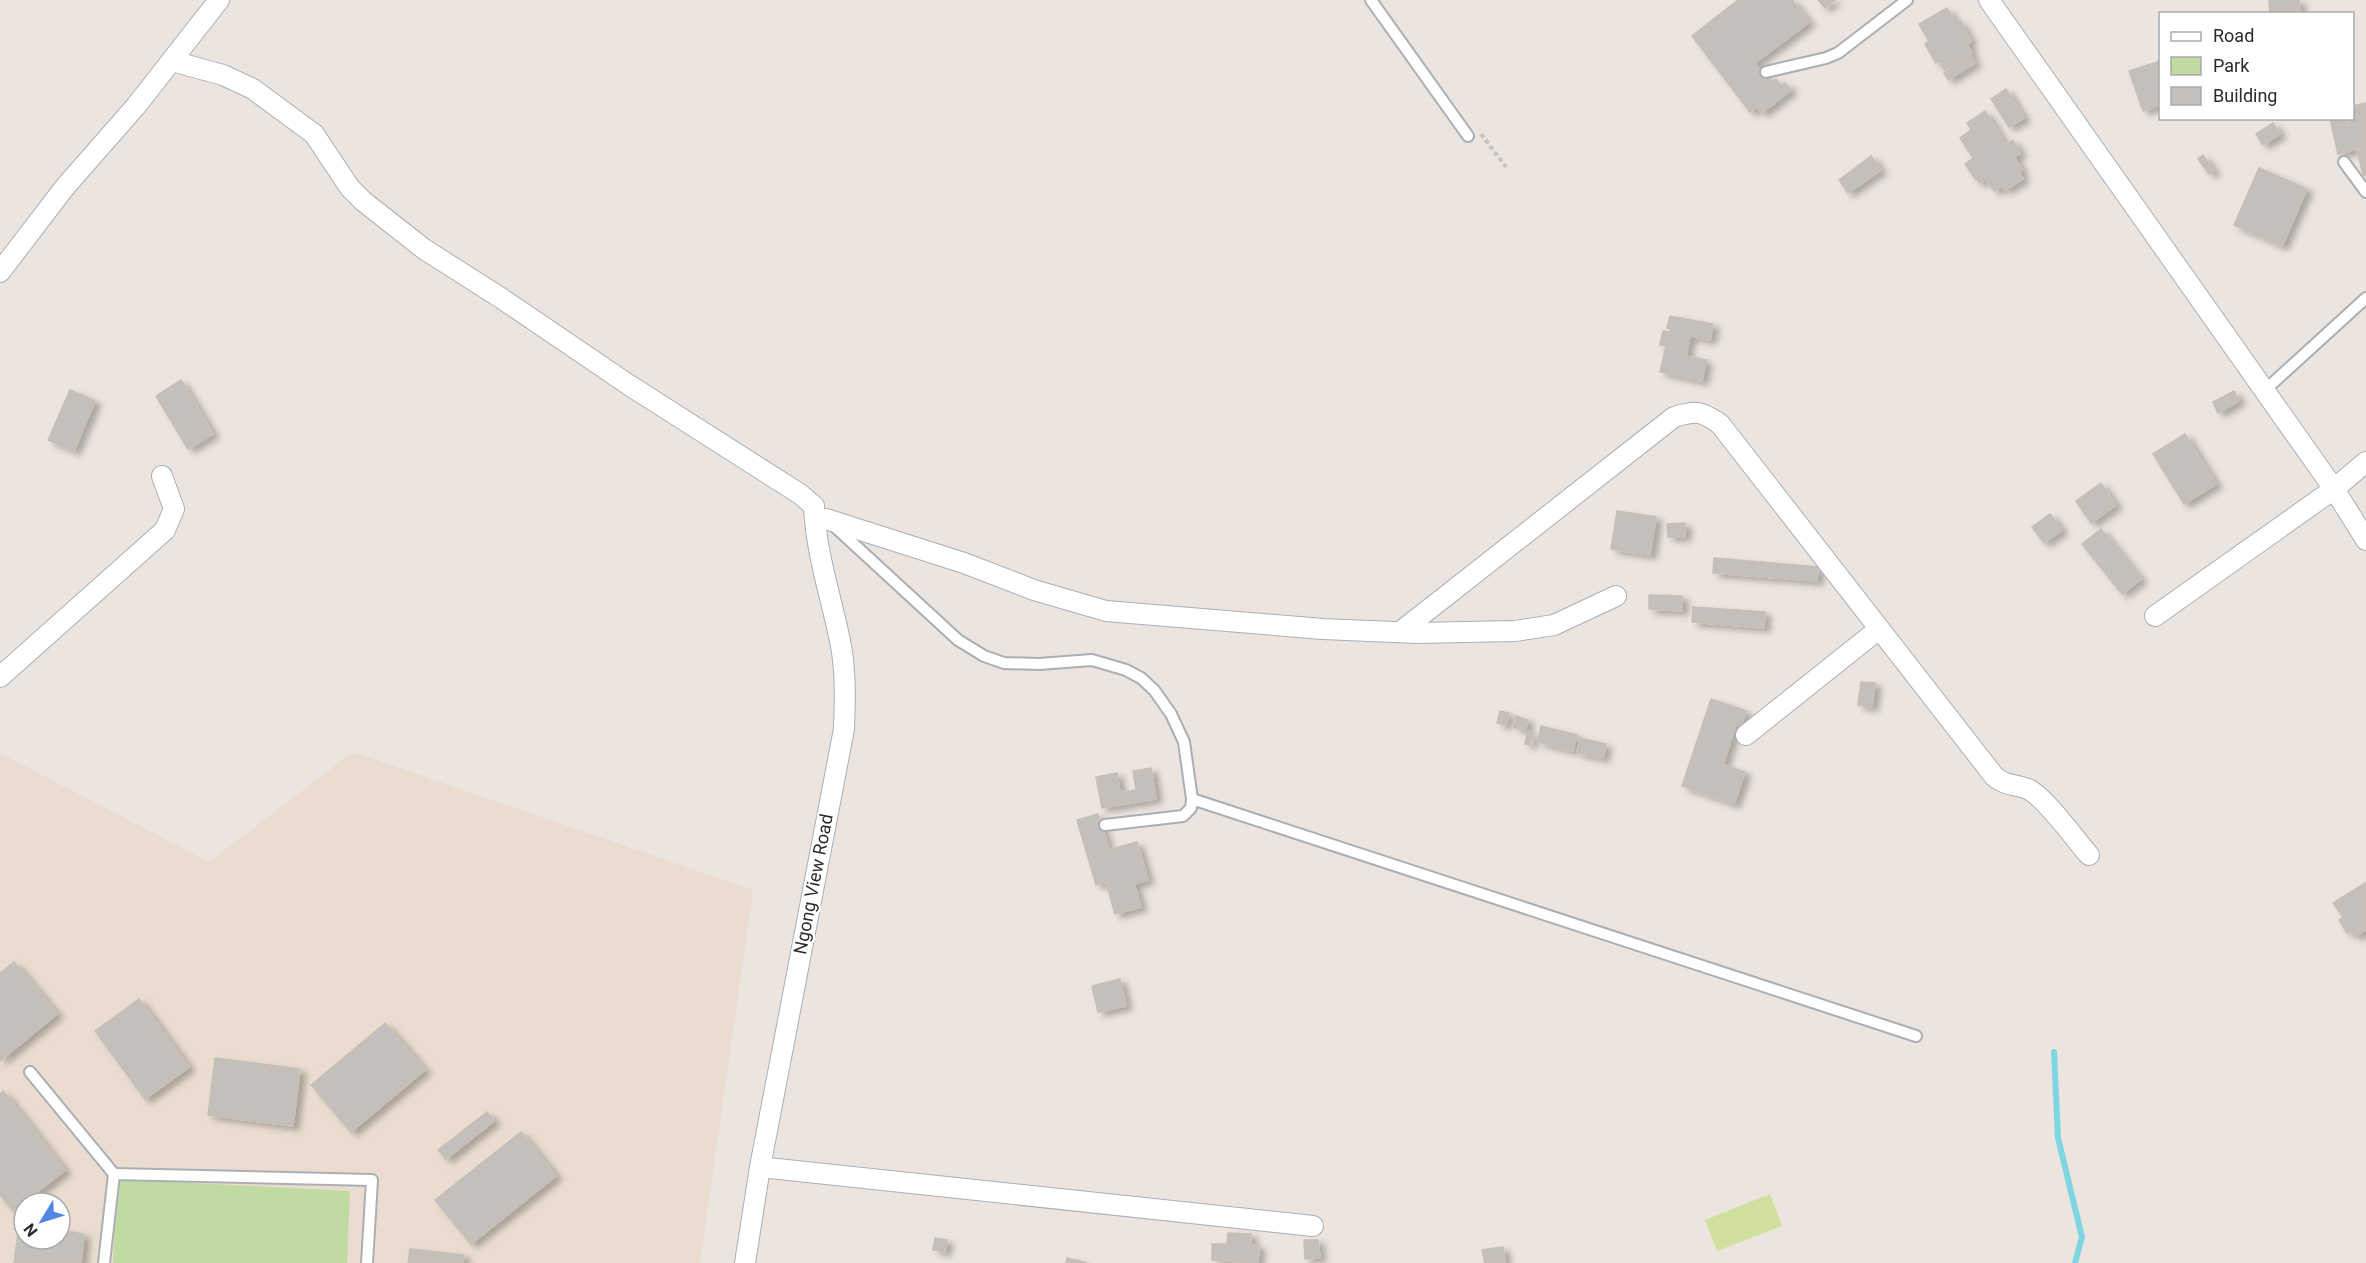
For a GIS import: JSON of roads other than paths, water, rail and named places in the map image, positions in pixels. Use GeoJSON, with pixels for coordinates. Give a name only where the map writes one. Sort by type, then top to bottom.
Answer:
{"type":"FeatureCollection","features":[{"type":"Feature","properties":{"kind":"street"},"geometry":{"type":"LineString","coordinates":[[0,272],[65,187],[172,61],[219,0]]}},
{"type":"Feature","properties":{"kind":"street"},"geometry":{"type":"LineString","coordinates":[[1989,0],[2334,489],[2366,540]]}},
{"type":"Feature","properties":{"kind":"street"},"geometry":{"type":"LineString","coordinates":[[172,61],[223,75],[253,89],[314,134],[350,188],[424,249],[501,298],[628,385],[800,494],[820,512],[1034,590],[1106,611],[1323,629],[1400,632],[1515,631],[1554,626],[1616,596]]}},
{"type":"Feature","properties":{"kind":"street"},"geometry":{"type":"LineString","coordinates":[[1400,632],[1674,417],[1687,413],[1703,413],[1720,424],[1994,776],[2002,784],[2029,789],[2089,855]]}},
{"type":"Feature","properties":{"kind":"street"},"geometry":{"type":"LineString","coordinates":[[2155,616],[2334,489],[2366,462]]}},
{"type":"Feature","properties":{"kind":"street"},"geometry":{"type":"LineString","coordinates":[[0,677],[165,530],[174,509],[162,476]]}},
{"type":"Feature","properties":{"kind":"street","name":"Ngong View Road"},"geometry":{"type":"LineString","coordinates":[[745,1263],[760,1167],[844,729],[846,688],[841,646],[819,553],[820,512]]}},
{"type":"Feature","properties":{"kind":"street"},"geometry":{"type":"LineString","coordinates":[[1746,735],[1879,629]]}},
{"type":"Feature","properties":{"kind":"street"},"geometry":{"type":"LineString","coordinates":[[760,1167],[1313,1226]]}},
{"type":"Feature","properties":{"kind":"lane"},"geometry":{"type":"LineString","coordinates":[[1371,0],[1468,136]]}},
{"type":"Feature","properties":{"kind":"lane"},"geometry":{"type":"LineString","coordinates":[[1766,72],[1838,54],[1907,0]]}},
{"type":"Feature","properties":{"kind":"lane"},"geometry":{"type":"LineString","coordinates":[[2344,162],[2366,192]]}},
{"type":"Feature","properties":{"kind":"lane"},"geometry":{"type":"LineString","coordinates":[[2264,391],[2366,298]]}},
{"type":"Feature","properties":{"kind":"lane"},"geometry":{"type":"LineString","coordinates":[[820,512],[958,640],[984,656],[1004,663],[1039,664],[1092,660],[1126,670],[1141,678],[1154,690],[1171,714],[1184,742],[1192,799],[1191,808],[1183,816],[1105,825]]}},
{"type":"Feature","properties":{"kind":"lane"},"geometry":{"type":"LineString","coordinates":[[1192,799],[1916,1036]]}},
{"type":"Feature","properties":{"kind":"lane"},"geometry":{"type":"LineString","coordinates":[[30,1072],[114,1174],[104,1263]]}},
{"type":"Feature","properties":{"kind":"lane"},"geometry":{"type":"LineString","coordinates":[[114,1174],[372,1180],[367,1263]]}},
{"type":"Feature","properties":{"kind":"waterway"},"geometry":{"type":"LineString","coordinates":[[2054,1052],[2058,1138],[2082,1237],[2075,1263]]}}]}
